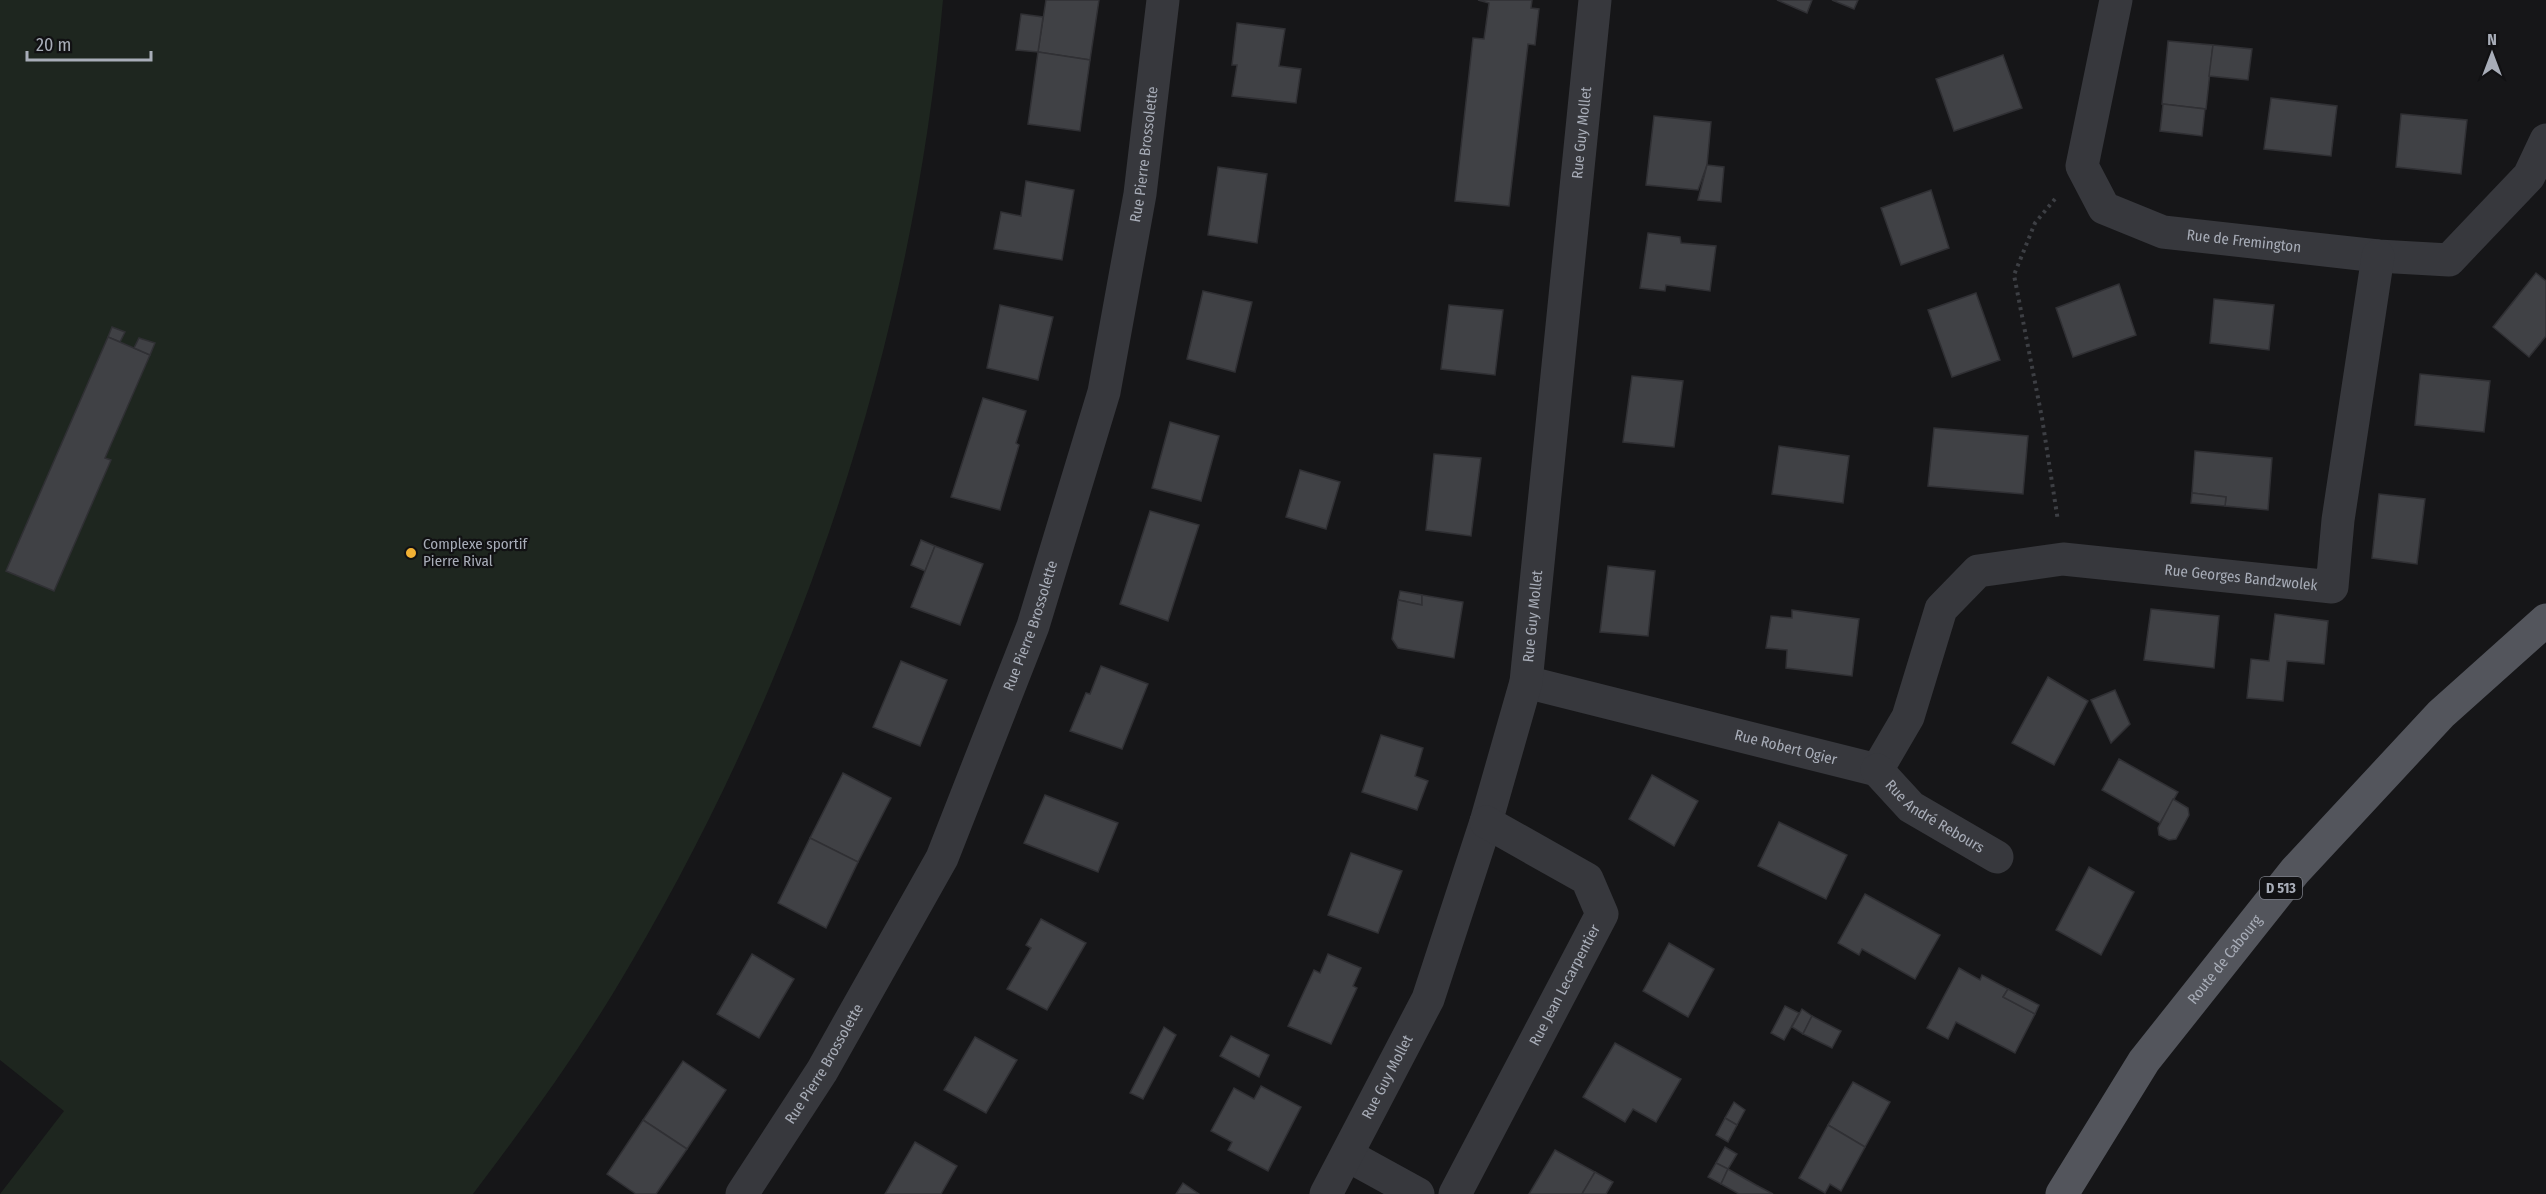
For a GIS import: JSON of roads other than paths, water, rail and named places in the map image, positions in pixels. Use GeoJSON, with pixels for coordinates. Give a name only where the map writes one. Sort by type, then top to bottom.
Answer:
{"type":"FeatureCollection","features":[{"type":"Feature","properties":{"kind":"main road","name":"Route de Cabourg"},"geometry":{"type":"LineString","coordinates":[[2062,1194],[2144,1061],[2295,871],[2441,714],[2546,620]]}},
{"type":"Feature","properties":{"kind":"street","name":"Rue Pierre Brossolette"},"geometry":{"type":"LineString","coordinates":[[741,1194],[822,1071],[942,858],[1033,626],[1104,392],[1140,194],[1163,0]]}},
{"type":"Feature","properties":{"kind":"street","name":"Rue Guy Mollet"},"geometry":{"type":"LineString","coordinates":[[1326,1194],[1428,999],[1486,822],[1526,682],[1594,0]]}},
{"type":"Feature","properties":{"kind":"street","name":"Rue de Fremington"},"geometry":{"type":"LineString","coordinates":[[2116,0],[2082,166],[2104,208],[2163,232],[2378,256],[2449,260],[2529,176],[2546,140]]}},
{"type":"Feature","properties":{"kind":"street","name":"Rue Georges Bandzwolek"},"geometry":{"type":"LineString","coordinates":[[1877,770],[1908,717],[1941,609],[1978,571],[2063,559],[2332,587],[2338,520],[2378,256]]}},
{"type":"Feature","properties":{"kind":"street","name":"Rue Robert Ogier"},"geometry":{"type":"LineString","coordinates":[[1526,682],[1877,770]]}},
{"type":"Feature","properties":{"kind":"street","name":"Rue André Rebours"},"geometry":{"type":"LineString","coordinates":[[1877,770],[1911,807],[1997,857]]}},
{"type":"Feature","properties":{"kind":"street","name":"Rue Jean Lecarpentier"},"geometry":{"type":"LineString","coordinates":[[1455,1194],[1602,914],[1587,879],[1486,822]]}},
{"type":"Feature","properties":{"kind":"street"},"geometry":{"type":"LineString","coordinates":[[1347,1155],[1418,1194]]}},
{"type":"Feature","properties":{"kind":"place","name":"Complexe sportif Pierre Rival"},"geometry":{"type":"Point","coordinates":[411,553]}}]}
